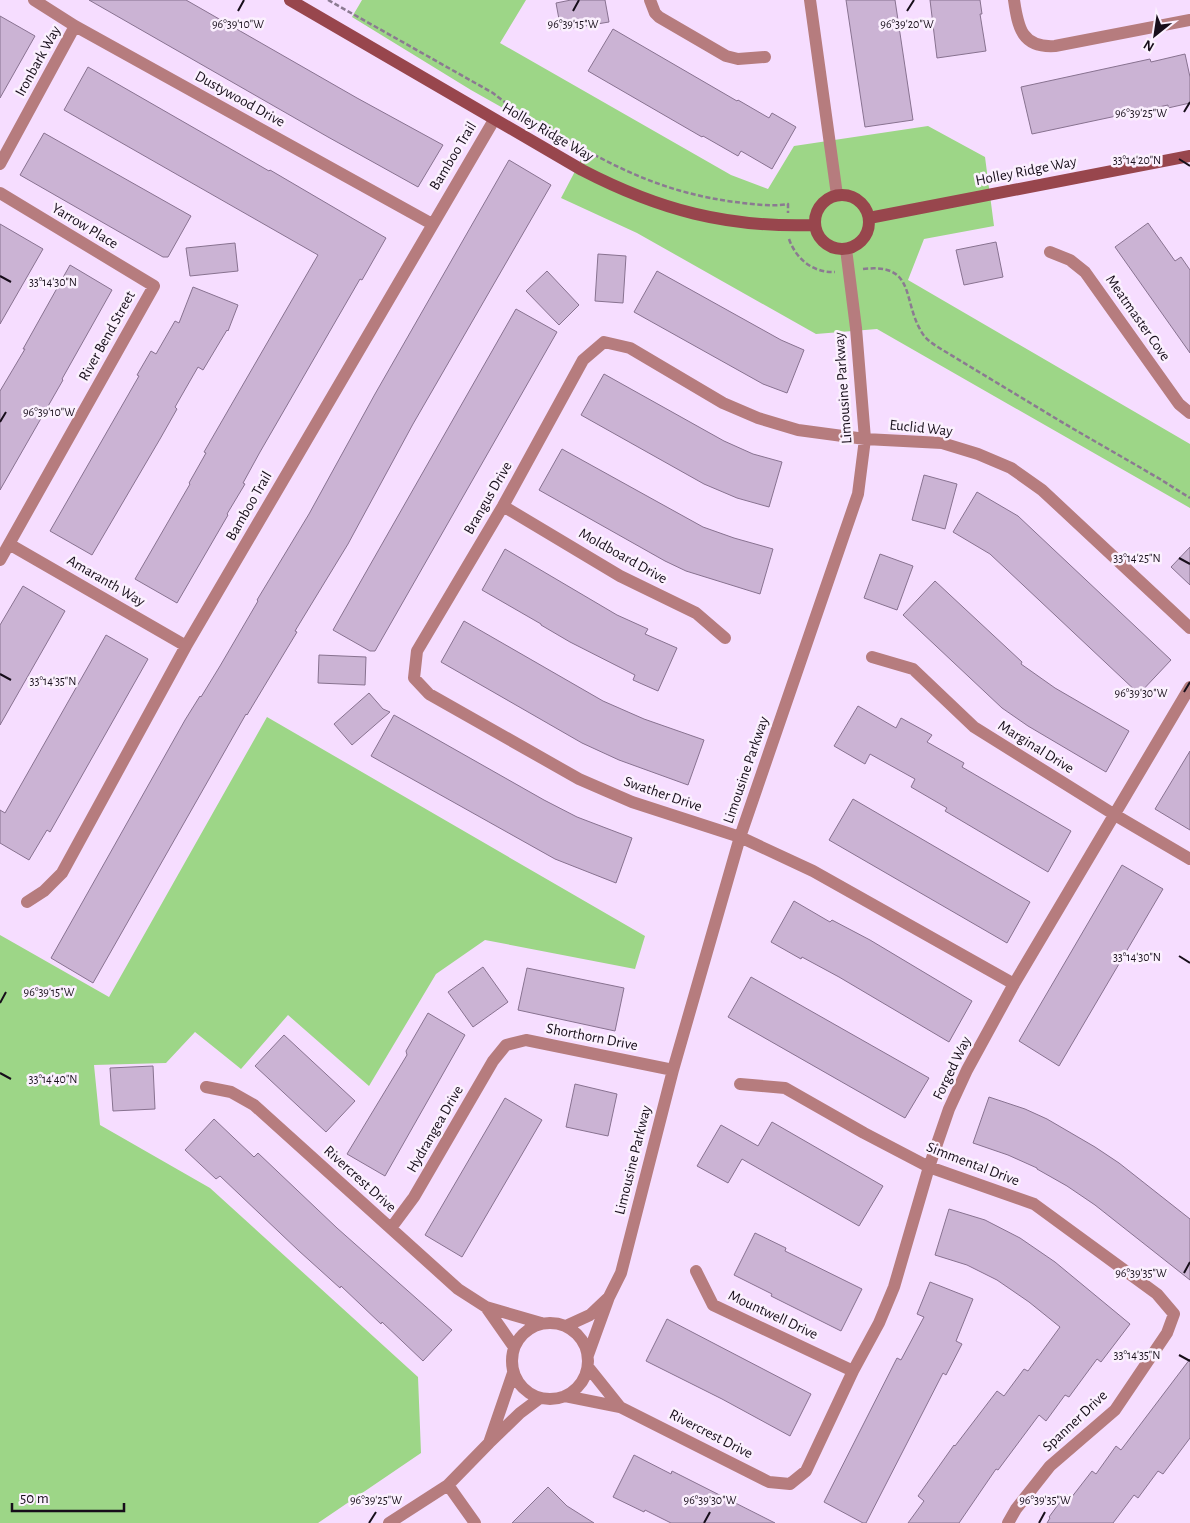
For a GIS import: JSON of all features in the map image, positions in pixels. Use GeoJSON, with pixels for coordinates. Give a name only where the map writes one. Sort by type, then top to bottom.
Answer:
{"type":"FeatureCollection","features":[{"type":"Feature","properties":{"kind":"street","name":"Dustywood Drive"},"geometry":{"type":"LineString","coordinates":[[34,0],[75,26],[432,224]]}},
{"type":"Feature","properties":{"kind":"street","name":"Holley Ridge Way"},"geometry":{"type":"LineString","coordinates":[[290,0],[494,120],[612,186],[647,200],[718,220],[756,224],[814,225]]}},
{"type":"Feature","properties":{"kind":"street"},"geometry":{"type":"LineString","coordinates":[[650,0],[655,13],[659,17],[726,56],[738,59],[765,56]]}},
{"type":"Feature","properties":{"kind":"street"},"geometry":{"type":"LineString","coordinates":[[810,0],[837,194]]}},
{"type":"Feature","properties":{"kind":"street"},"geometry":{"type":"LineString","coordinates":[[1014,0],[1020,28],[1032,44],[1042,46],[1055,46],[1190,20]]}},
{"type":"Feature","properties":{"kind":"street","name":"Ironbark Way"},"geometry":{"type":"LineString","coordinates":[[0,164],[75,26]]}},
{"type":"Feature","properties":{"kind":"street","name":"Bamboo Trail"},"geometry":{"type":"LineString","coordinates":[[27,902],[44,891],[62,873],[186,646],[494,120]]}},
{"type":"Feature","properties":{"kind":"street","name":"Holley Ridge Way"},"geometry":{"type":"LineString","coordinates":[[869,218],[1190,156]]}},
{"type":"Feature","properties":{"kind":"street","name":"Yarrow Place"},"geometry":{"type":"LineString","coordinates":[[0,193],[154,286]]}},
{"type":"Feature","properties":{"kind":"street"},"geometry":{"type":"LineString","coordinates":[[837,194],[852,196],[858,200],[867,211],[869,218],[866,235],[861,242],[854,247],[846,249],[836,249],[821,241],[814,225],[814,218],[820,205],[824,200],[837,194]]}},
{"type":"Feature","properties":{"kind":"street","name":"Limousine Parkway"},"geometry":{"type":"LineString","coordinates":[[588,1361],[610,1297],[621,1273],[673,1070],[740,837],[858,494],[865,439],[856,328],[846,249]]}},
{"type":"Feature","properties":{"kind":"street","name":"Meatmaster Cove"},"geometry":{"type":"LineString","coordinates":[[1050,252],[1070,260],[1085,272],[1180,404],[1190,413]]}},
{"type":"Feature","properties":{"kind":"street","name":"River Bend Street"},"geometry":{"type":"LineString","coordinates":[[0,560],[154,286]]}},
{"type":"Feature","properties":{"kind":"street","name":"Euclid Way"},"geometry":{"type":"LineString","coordinates":[[604,342],[630,348],[723,403],[758,418],[798,430],[865,439],[942,443],[978,454],[1011,468],[1042,490],[1190,628]]}},
{"type":"Feature","properties":{"kind":"street","name":"Brangus Drive"},"geometry":{"type":"LineString","coordinates":[[414,678],[417,651],[503,506],[583,360],[604,342]]}},
{"type":"Feature","properties":{"kind":"street","name":"Moldboard Drive"},"geometry":{"type":"LineString","coordinates":[[503,506],[620,576],[696,613],[725,638]]}},
{"type":"Feature","properties":{"kind":"street","name":"Amaranth Way"},"geometry":{"type":"LineString","coordinates":[[9,544],[186,646]]}},
{"type":"Feature","properties":{"kind":"street","name":"Marginal Drive"},"geometry":{"type":"LineString","coordinates":[[872,657],[913,669],[974,727],[1115,815],[1190,859]]}},
{"type":"Feature","properties":{"kind":"street","name":"Swather Drive"},"geometry":{"type":"LineString","coordinates":[[414,678],[429,694],[579,779],[632,802],[740,837],[813,871],[1014,984]]}},
{"type":"Feature","properties":{"kind":"street","name":"Forged Way"},"geometry":{"type":"LineString","coordinates":[[790,1484],[806,1471],[894,1287],[929,1166],[949,1109],[967,1070],[1014,984],[1190,687]]}},
{"type":"Feature","properties":{"kind":"street","name":"Shorthorn Drive"},"geometry":{"type":"LineString","coordinates":[[506,1045],[526,1040],[673,1070]]}},
{"type":"Feature","properties":{"kind":"street","name":"Hydrangea Drive"},"geometry":{"type":"LineString","coordinates":[[391,1228],[414,1197],[493,1061],[506,1045]]}},
{"type":"Feature","properties":{"kind":"street","name":"Simmental Drive"},"geometry":{"type":"LineString","coordinates":[[740,1084],[785,1088],[864,1133],[929,1166],[1034,1204],[1157,1294],[1174,1314]]}},
{"type":"Feature","properties":{"kind":"street","name":"Rivercrest Drive"},"geometry":{"type":"LineString","coordinates":[[206,1087],[231,1092],[254,1105],[458,1289],[486,1307],[541,1323]]}},
{"type":"Feature","properties":{"kind":"street","name":"Mountwell Drive"},"geometry":{"type":"LineString","coordinates":[[696,1271],[713,1305],[853,1371]]}},
{"type":"Feature","properties":{"kind":"street","name":"Limousine Parkway"},"geometry":{"type":"LineString","coordinates":[[566,1326],[590,1315],[610,1297]]}},
{"type":"Feature","properties":{"kind":"street","name":"Rivercrest Drive"},"geometry":{"type":"LineString","coordinates":[[486,1307],[514,1347]]}},
{"type":"Feature","properties":{"kind":"street","name":"Spanner Drive"},"geometry":{"type":"LineString","coordinates":[[1008,1523],[1016,1509],[1050,1466],[1114,1410],[1167,1333],[1174,1314]]}},
{"type":"Feature","properties":{"kind":"street"},"geometry":{"type":"LineString","coordinates":[[554,1322],[566,1326],[576,1333],[584,1343],[588,1361],[583,1379],[576,1389],[565,1396],[553,1399],[540,1398],[519,1384],[513,1373],[511,1360],[514,1347],[520,1336],[529,1328],[541,1323],[554,1322]]}},
{"type":"Feature","properties":{"kind":"street","name":"Rivercrest Drive"},"geometry":{"type":"LineString","coordinates":[[588,1361],[620,1407]]}},
{"type":"Feature","properties":{"kind":"street"},"geometry":{"type":"LineString","coordinates":[[489,1443],[513,1373]]}},
{"type":"Feature","properties":{"kind":"street","name":"Rivercrest Drive"},"geometry":{"type":"LineString","coordinates":[[565,1396],[620,1407],[769,1482],[790,1484]]}},
{"type":"Feature","properties":{"kind":"street"},"geometry":{"type":"LineString","coordinates":[[389,1523],[448,1485],[520,1413],[540,1398]]}},
{"type":"Feature","properties":{"kind":"street"},"geometry":{"type":"LineString","coordinates":[[448,1485],[475,1523]]}},
{"type":"Feature","properties":{"kind":"path"},"geometry":{"type":"LineString","coordinates":[[328,0],[493,93],[511,108],[604,162],[673,189],[709,198],[751,204],[788,204],[788,236],[791,245],[799,257],[812,268],[825,273],[878,267],[888,269],[898,276],[904,284],[915,318],[921,332],[928,340],[1064,424],[1160,478],[1190,498]]}},
{"type":"Feature","properties":{"kind":"green space"},"geometry":{"type":"Polygon","coordinates":[[[362,0],[526,0],[500,43],[731,175],[768,189],[794,146],[928,126],[985,157],[994,226],[924,239],[908,280],[1190,444],[1190,508],[877,329],[816,334],[637,233],[561,198],[584,154],[471,90],[352,17],[362,0]]]}},
{"type":"Feature","properties":{"kind":"green space"},"geometry":{"type":"Polygon","coordinates":[[[267,717],[645,936],[635,969],[485,940],[436,974],[369,1086],[288,1015],[241,1069],[195,1032],[166,1063],[94,1065],[100,1125],[210,1188],[418,1377],[421,1453],[318,1523],[0,1523],[0,935],[109,997],[267,717]]]}},
{"type":"Feature","properties":{"kind":"building"},"geometry":{"type":"Polygon","coordinates":[[[89,0],[186,0],[443,145],[418,187],[89,0]]]}},
{"type":"Feature","properties":{"kind":"building"},"geometry":{"type":"Polygon","coordinates":[[[571,0],[605,0],[609,22],[561,30],[556,3],[571,0]]]}},
{"type":"Feature","properties":{"kind":"building"},"geometry":{"type":"Polygon","coordinates":[[[846,0],[895,0],[913,120],[865,127],[846,0]]]}},
{"type":"Feature","properties":{"kind":"building"},"geometry":{"type":"Polygon","coordinates":[[[930,0],[980,0],[982,14],[980,14],[986,51],[937,58],[930,0]]]}},
{"type":"Feature","properties":{"kind":"building"},"geometry":{"type":"Polygon","coordinates":[[[0,16],[35,36],[0,98],[0,16]]]}},
{"type":"Feature","properties":{"kind":"building"},"geometry":{"type":"Polygon","coordinates":[[[613,29],[737,101],[769,118],[772,113],[796,127],[772,169],[741,151],[738,156],[702,137],[588,71],[613,29]]]}},
{"type":"Feature","properties":{"kind":"building"},"geometry":{"type":"Polygon","coordinates":[[[1185,54],[1190,77],[1190,103],[1168,108],[1168,105],[1032,134],[1021,87],[1150,59],[1151,62],[1185,54]]]}},
{"type":"Feature","properties":{"kind":"building"},"geometry":{"type":"Polygon","coordinates":[[[88,67],[386,238],[362,280],[360,279],[260,452],[228,515],[177,603],[135,579],[190,484],[206,453],[204,452],[318,255],[64,110],[88,67]]]}},
{"type":"Feature","properties":{"kind":"building"},"geometry":{"type":"Polygon","coordinates":[[[44,133],[191,216],[168,257],[163,257],[20,175],[44,133]]]}},
{"type":"Feature","properties":{"kind":"building"},"geometry":{"type":"Polygon","coordinates":[[[509,160],[551,185],[413,424],[348,544],[295,631],[297,632],[246,714],[93,983],[51,958],[185,720],[220,666],[309,514],[375,394],[509,160]]]}},
{"type":"Feature","properties":{"kind":"building"},"geometry":{"type":"Polygon","coordinates":[[[1148,223],[1175,261],[1181,257],[1190,270],[1190,353],[1115,247],[1148,223]]]}},
{"type":"Feature","properties":{"kind":"building"},"geometry":{"type":"Polygon","coordinates":[[[0,224],[43,249],[0,324],[0,224]]]}},
{"type":"Feature","properties":{"kind":"building"},"geometry":{"type":"Polygon","coordinates":[[[996,242],[1003,277],[964,285],[956,250],[996,242]]]}},
{"type":"Feature","properties":{"kind":"building"},"geometry":{"type":"Polygon","coordinates":[[[235,243],[238,271],[190,276],[186,248],[235,243]]]}},
{"type":"Feature","properties":{"kind":"building"},"geometry":{"type":"Polygon","coordinates":[[[598,254],[626,256],[623,303],[595,301],[598,254]]]}},
{"type":"Feature","properties":{"kind":"building"},"geometry":{"type":"Polygon","coordinates":[[[70,265],[112,290],[0,490],[0,391],[70,265]]]}},
{"type":"Feature","properties":{"kind":"building"},"geometry":{"type":"Polygon","coordinates":[[[547,271],[579,305],[559,325],[526,291],[547,271]]]}},
{"type":"Feature","properties":{"kind":"building"},"geometry":{"type":"Polygon","coordinates":[[[657,271],[781,340],[804,350],[787,393],[763,384],[634,312],[657,271]]]}},
{"type":"Feature","properties":{"kind":"building"},"geometry":{"type":"Polygon","coordinates":[[[193,287],[238,305],[228,331],[203,370],[198,367],[175,407],[177,409],[92,555],[50,531],[139,376],[137,375],[151,351],[156,354],[175,321],[179,323],[193,287]]]}},
{"type":"Feature","properties":{"kind":"building"},"geometry":{"type":"Polygon","coordinates":[[[516,309],[557,332],[375,651],[370,651],[333,630],[516,309]]]}},
{"type":"Feature","properties":{"kind":"building"},"geometry":{"type":"Polygon","coordinates":[[[604,374],[724,441],[753,454],[782,462],[769,507],[737,498],[704,484],[581,415],[604,374]]]}},
{"type":"Feature","properties":{"kind":"building"},"geometry":{"type":"Polygon","coordinates":[[[562,449],[703,527],[773,549],[760,594],[686,571],[539,490],[562,449]]]}},
{"type":"Feature","properties":{"kind":"building"},"geometry":{"type":"Polygon","coordinates":[[[924,475],[957,484],[945,529],[912,520],[924,475]]]}},
{"type":"Feature","properties":{"kind":"building"},"geometry":{"type":"Polygon","coordinates":[[[977,492],[1018,516],[1171,660],[1139,694],[990,554],[953,532],[977,492]]]}},
{"type":"Feature","properties":{"kind":"building"},"geometry":{"type":"Polygon","coordinates":[[[1190,547],[1190,585],[1171,567],[1190,547]]]}},
{"type":"Feature","properties":{"kind":"building"},"geometry":{"type":"Polygon","coordinates":[[[505,549],[617,615],[648,629],[645,634],[677,648],[658,691],[633,680],[635,675],[570,642],[482,590],[505,549]]]}},
{"type":"Feature","properties":{"kind":"building"},"geometry":{"type":"Polygon","coordinates":[[[880,554],[913,566],[897,610],[864,598],[880,554]]]}},
{"type":"Feature","properties":{"kind":"building"},"geometry":{"type":"Polygon","coordinates":[[[935,581],[1022,662],[1021,664],[1055,688],[1129,731],[1106,772],[1028,726],[1002,708],[903,615],[935,581]]]}},
{"type":"Feature","properties":{"kind":"building"},"geometry":{"type":"Polygon","coordinates":[[[23,586],[65,611],[0,725],[0,625],[23,586]]]}},
{"type":"Feature","properties":{"kind":"building"},"geometry":{"type":"Polygon","coordinates":[[[464,621],[603,701],[644,719],[704,740],[688,785],[619,760],[582,743],[441,662],[464,621]]]}},
{"type":"Feature","properties":{"kind":"building"},"geometry":{"type":"Polygon","coordinates":[[[106,635],[148,659],[50,832],[47,830],[29,860],[0,843],[0,810],[5,813],[106,635]]]}},
{"type":"Feature","properties":{"kind":"building"},"geometry":{"type":"Polygon","coordinates":[[[319,655],[366,657],[365,685],[318,683],[319,655]]]}},
{"type":"Feature","properties":{"kind":"building"},"geometry":{"type":"Polygon","coordinates":[[[369,693],[383,709],[390,712],[352,745],[334,724],[369,693]]]}},
{"type":"Feature","properties":{"kind":"building"},"geometry":{"type":"Polygon","coordinates":[[[858,706],[896,728],[901,718],[932,735],[927,742],[964,763],[962,767],[1071,831],[1048,872],[945,811],[947,808],[911,787],[915,779],[870,754],[865,764],[834,746],[858,706]]]}},
{"type":"Feature","properties":{"kind":"building"},"geometry":{"type":"Polygon","coordinates":[[[394,715],[544,800],[577,817],[632,838],[616,883],[555,859],[371,756],[394,715]]]}},
{"type":"Feature","properties":{"kind":"building"},"geometry":{"type":"Polygon","coordinates":[[[1190,751],[1190,830],[1155,809],[1190,751]]]}},
{"type":"Feature","properties":{"kind":"building"},"geometry":{"type":"Polygon","coordinates":[[[853,799],[1030,902],[1007,943],[829,840],[853,799]]]}},
{"type":"Feature","properties":{"kind":"building"},"geometry":{"type":"Polygon","coordinates":[[[1122,865],[1163,889],[1059,1066],[1019,1041],[1122,865]]]}},
{"type":"Feature","properties":{"kind":"building"},"geometry":{"type":"Polygon","coordinates":[[[794,901],[830,922],[832,920],[870,940],[972,1001],[949,1042],[839,977],[771,942],[794,901]]]}},
{"type":"Feature","properties":{"kind":"building"},"geometry":{"type":"Polygon","coordinates":[[[483,967],[508,1002],[473,1027],[448,992],[483,967]]]}},
{"type":"Feature","properties":{"kind":"building"},"geometry":{"type":"Polygon","coordinates":[[[527,968],[624,988],[615,1031],[518,1010],[527,968]]]}},
{"type":"Feature","properties":{"kind":"building"},"geometry":{"type":"Polygon","coordinates":[[[751,977],[929,1078],[905,1118],[728,1017],[751,977]]]}},
{"type":"Feature","properties":{"kind":"building"},"geometry":{"type":"Polygon","coordinates":[[[428,1013],[465,1035],[385,1176],[347,1154],[407,1055],[406,1051],[428,1013]]]}},
{"type":"Feature","properties":{"kind":"building"},"geometry":{"type":"Polygon","coordinates":[[[284,1035],[355,1101],[326,1132],[255,1066],[284,1035]]]}},
{"type":"Feature","properties":{"kind":"building"},"geometry":{"type":"Polygon","coordinates":[[[153,1066],[155,1109],[113,1111],[110,1068],[153,1066]]]}},
{"type":"Feature","properties":{"kind":"building"},"geometry":{"type":"Polygon","coordinates":[[[575,1084],[617,1094],[608,1136],[566,1127],[575,1084]]]}},
{"type":"Feature","properties":{"kind":"building"},"geometry":{"type":"Polygon","coordinates":[[[989,1097],[1025,1109],[1047,1119],[1095,1147],[1119,1163],[1190,1219],[1190,1280],[1095,1205],[1067,1186],[1037,1168],[1008,1155],[973,1143],[989,1097]]]}},
{"type":"Feature","properties":{"kind":"building"},"geometry":{"type":"Polygon","coordinates":[[[505,1098],[542,1120],[462,1257],[425,1235],[505,1098]]]}},
{"type":"Feature","properties":{"kind":"building"},"geometry":{"type":"Polygon","coordinates":[[[214,1119],[254,1157],[258,1153],[337,1228],[452,1330],[423,1361],[382,1322],[381,1324],[341,1286],[340,1288],[299,1251],[220,1176],[216,1179],[185,1150],[214,1119]]]}},
{"type":"Feature","properties":{"kind":"building"},"geometry":{"type":"Polygon","coordinates":[[[772,1122],[883,1186],[859,1226],[742,1159],[728,1183],[697,1166],[721,1125],[758,1146],[772,1122]]]}},
{"type":"Feature","properties":{"kind":"building"},"geometry":{"type":"Polygon","coordinates":[[[949,1209],[985,1220],[1020,1238],[1055,1262],[1130,1324],[1101,1362],[1097,1359],[1069,1397],[1065,1395],[1046,1421],[1039,1415],[998,1470],[996,1469],[959,1523],[908,1523],[924,1501],[918,1496],[954,1445],[997,1391],[1004,1396],[1024,1369],[1028,1371],[1060,1327],[1029,1302],[997,1280],[967,1265],[935,1255],[949,1209]]]}},
{"type":"Feature","properties":{"kind":"building"},"geometry":{"type":"Polygon","coordinates":[[[755,1233],[786,1248],[785,1251],[862,1289],[841,1331],[734,1275],[755,1233]]]}},
{"type":"Feature","properties":{"kind":"building"},"geometry":{"type":"Polygon","coordinates":[[[930,1282],[973,1299],[956,1341],[962,1344],[946,1375],[943,1373],[866,1523],[863,1523],[824,1502],[897,1358],[901,1360],[924,1317],[917,1314],[930,1282]]]}},
{"type":"Feature","properties":{"kind":"building"},"geometry":{"type":"Polygon","coordinates":[[[667,1319],[811,1394],[790,1436],[646,1361],[667,1319]]]}},
{"type":"Feature","properties":{"kind":"building"},"geometry":{"type":"Polygon","coordinates":[[[1190,1359],[1190,1438],[1163,1474],[1158,1471],[1138,1498],[1134,1495],[1113,1523],[1047,1523],[1049,1517],[1066,1494],[1071,1498],[1092,1471],[1096,1474],[1116,1446],[1121,1450],[1190,1359]]]}},
{"type":"Feature","properties":{"kind":"building"},"geometry":{"type":"Polygon","coordinates":[[[634,1455],[671,1474],[672,1471],[775,1523],[671,1523],[645,1510],[644,1512],[613,1497],[634,1455]]]}},
{"type":"Feature","properties":{"kind":"building"},"geometry":{"type":"Polygon","coordinates":[[[548,1487],[567,1506],[594,1523],[512,1523],[548,1487]]]}}]}
